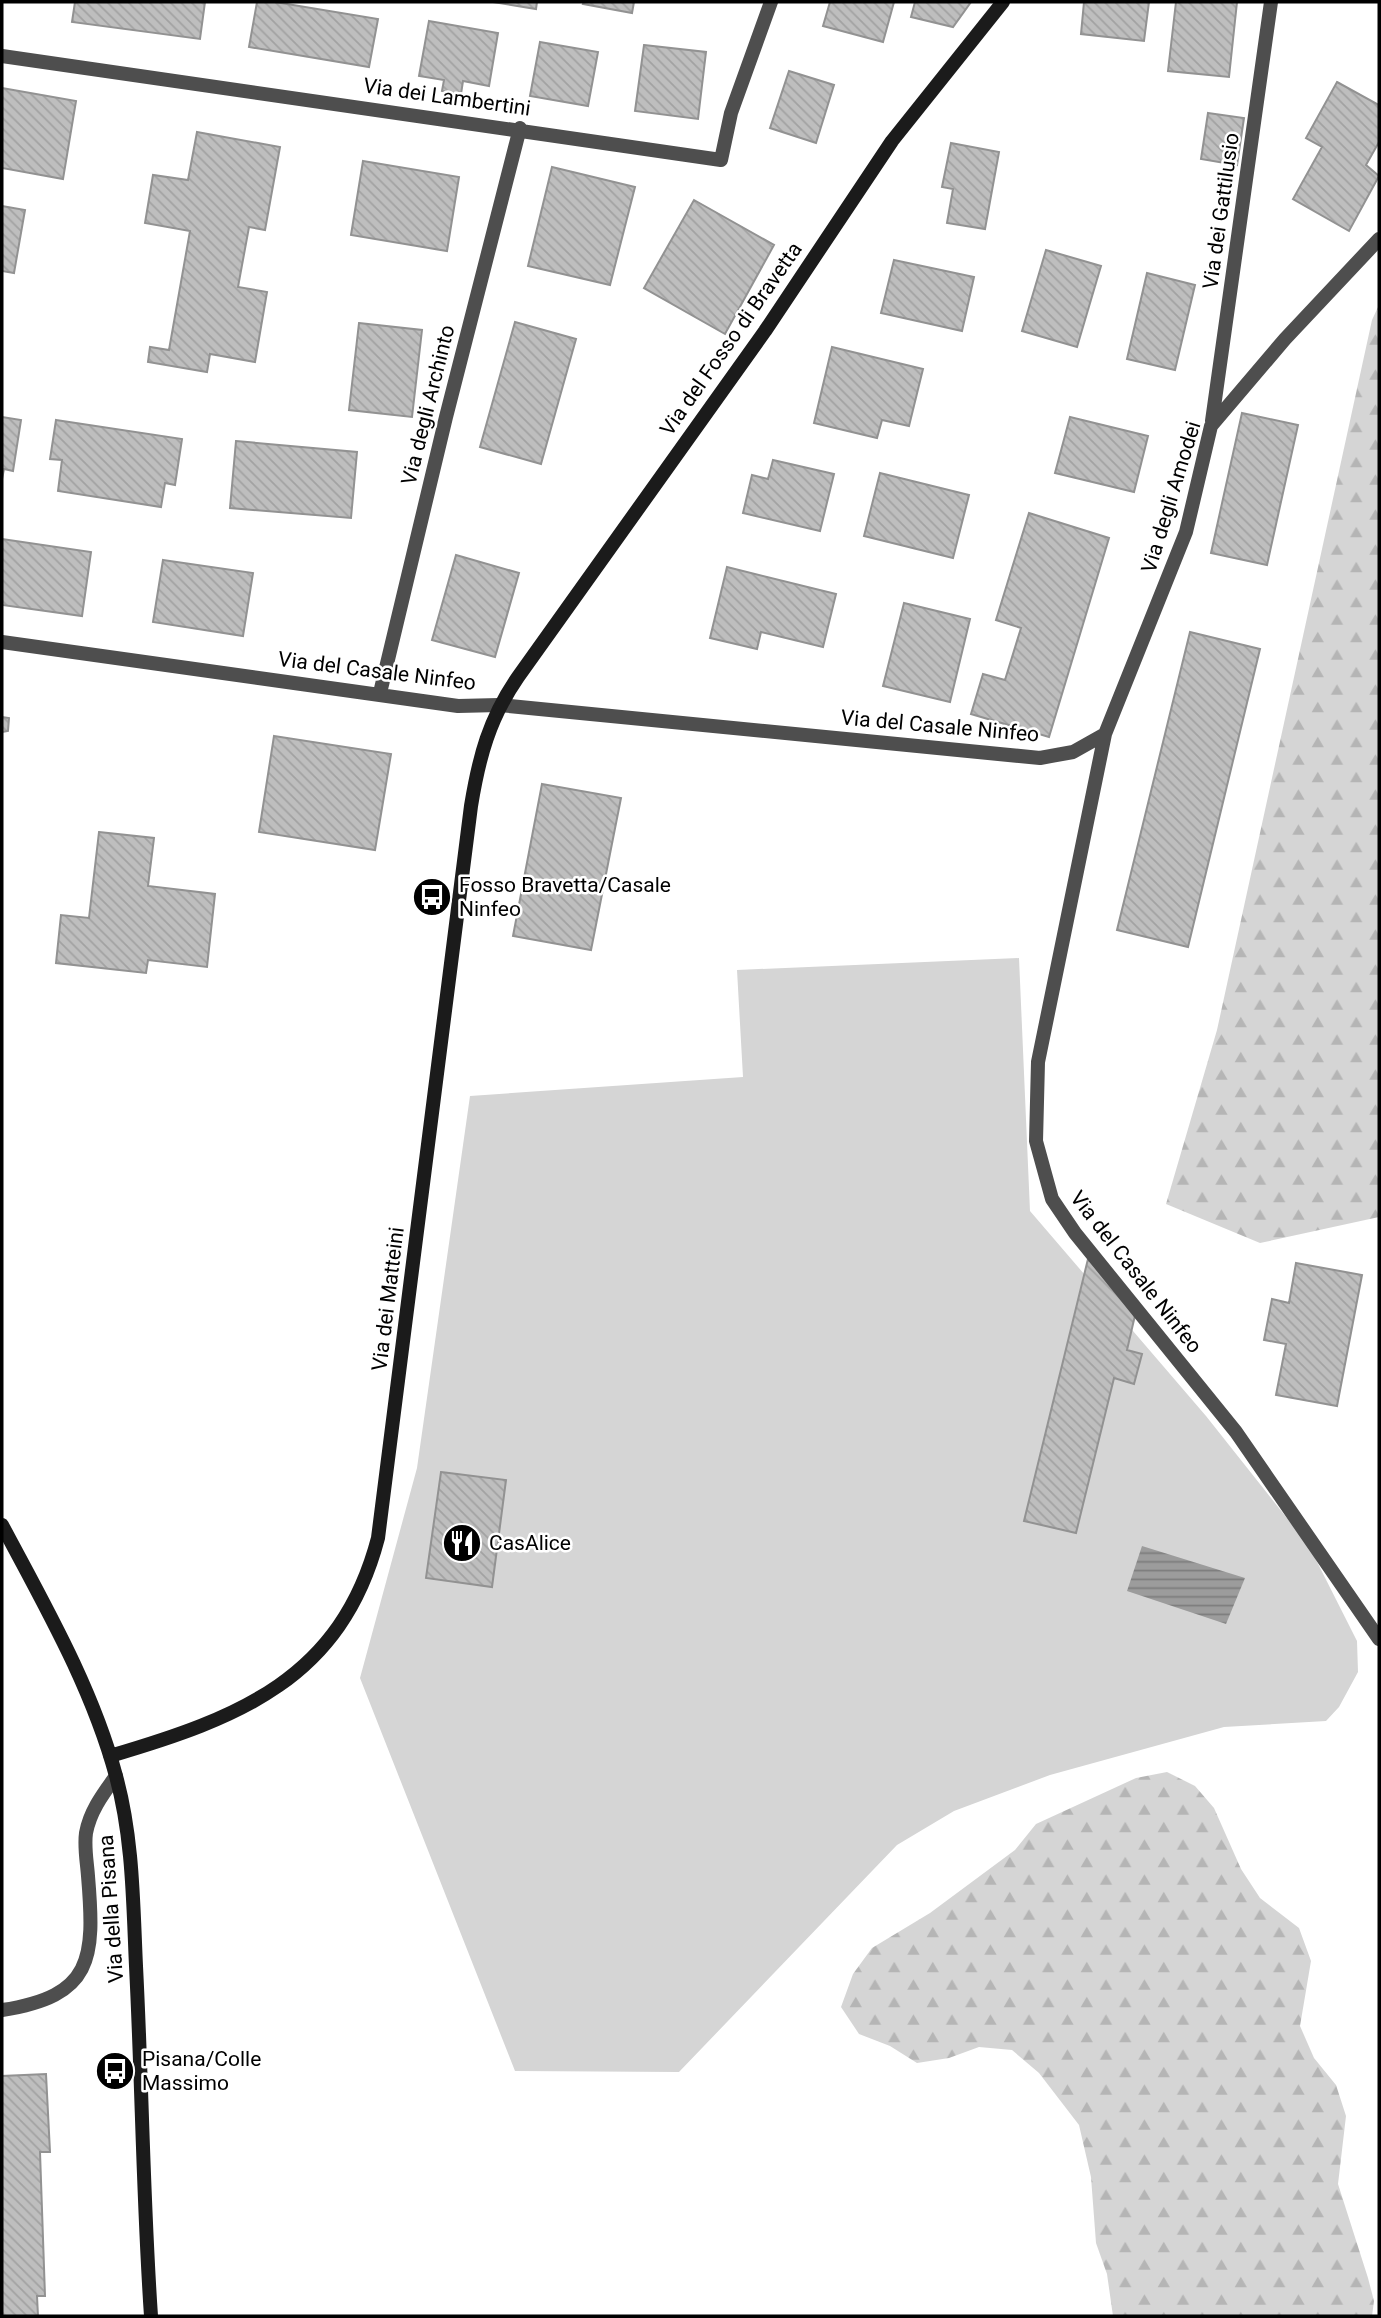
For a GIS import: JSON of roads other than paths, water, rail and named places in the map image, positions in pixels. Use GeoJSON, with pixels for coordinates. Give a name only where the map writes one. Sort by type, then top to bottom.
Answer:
{"type":"FeatureCollection","features":[{"type":"Feature","properties":{"kind":"main road","name":"Via del Fosso di Bravetta"},"geometry":{"type":"LineString","coordinates":[[499,705],[765,331],[892,141],[1003,2]]}},
{"type":"Feature","properties":{"kind":"main road","name":"Via dei Matteini"},"geometry":{"type":"LineString","coordinates":[[110,1756],[186,1731],[243,1707],[286,1683],[309,1664],[329,1640],[366,1578],[378,1538],[386,1487],[471,806],[484,740],[499,705]]}},
{"type":"Feature","properties":{"kind":"main road","name":"Via della Pisana"},"geometry":{"type":"LineString","coordinates":[[2,1525],[70,1656],[110,1756],[130,1849],[151,2316]]}},
{"type":"Feature","properties":{"kind":"street","name":"Via dei Lambertini"},"geometry":{"type":"LineString","coordinates":[[2,56],[520,128],[721,160],[731,113],[771,2]]}},
{"type":"Feature","properties":{"kind":"street","name":"Via dei Gattilusio"},"geometry":{"type":"LineString","coordinates":[[1211,426],[1270,2]]}},
{"type":"Feature","properties":{"kind":"street","name":"Via degli Archinto"},"geometry":{"type":"LineString","coordinates":[[380,693],[446,417],[520,128]]}},
{"type":"Feature","properties":{"kind":"street","name":"Via degli Amodei"},"geometry":{"type":"LineString","coordinates":[[1105,734],[1186,531],[1211,426],[1284,339],[1379,239]]}},
{"type":"Feature","properties":{"kind":"street","name":"Via del Casale Ninfeo"},"geometry":{"type":"LineString","coordinates":[[2,642],[458,706],[499,705],[1040,758],[1073,752],[1105,734]]}},
{"type":"Feature","properties":{"kind":"street","name":"Via del Casale Ninfeo"},"geometry":{"type":"LineString","coordinates":[[1105,734],[1038,1062],[1036,1142],[1052,1199],[1075,1233],[1236,1432],[1379,1639]]}},
{"type":"Feature","properties":{"kind":"street"},"geometry":{"type":"LineString","coordinates":[[2,2010],[47,2001],[65,1989],[83,1969],[90,1931],[87,1831],[96,1805],[116,1776]]}},
{"type":"Feature","properties":{"kind":"place","name":"Fosso Bravetta/Casale Ninfeo"},"geometry":{"type":"Point","coordinates":[432,897]}},
{"type":"Feature","properties":{"kind":"place","name":"CasAlice"},"geometry":{"type":"Point","coordinates":[462,1543]}},
{"type":"Feature","properties":{"kind":"place","name":"Pisana/Colle Massimo"},"geometry":{"type":"Point","coordinates":[115,2071]}}]}
